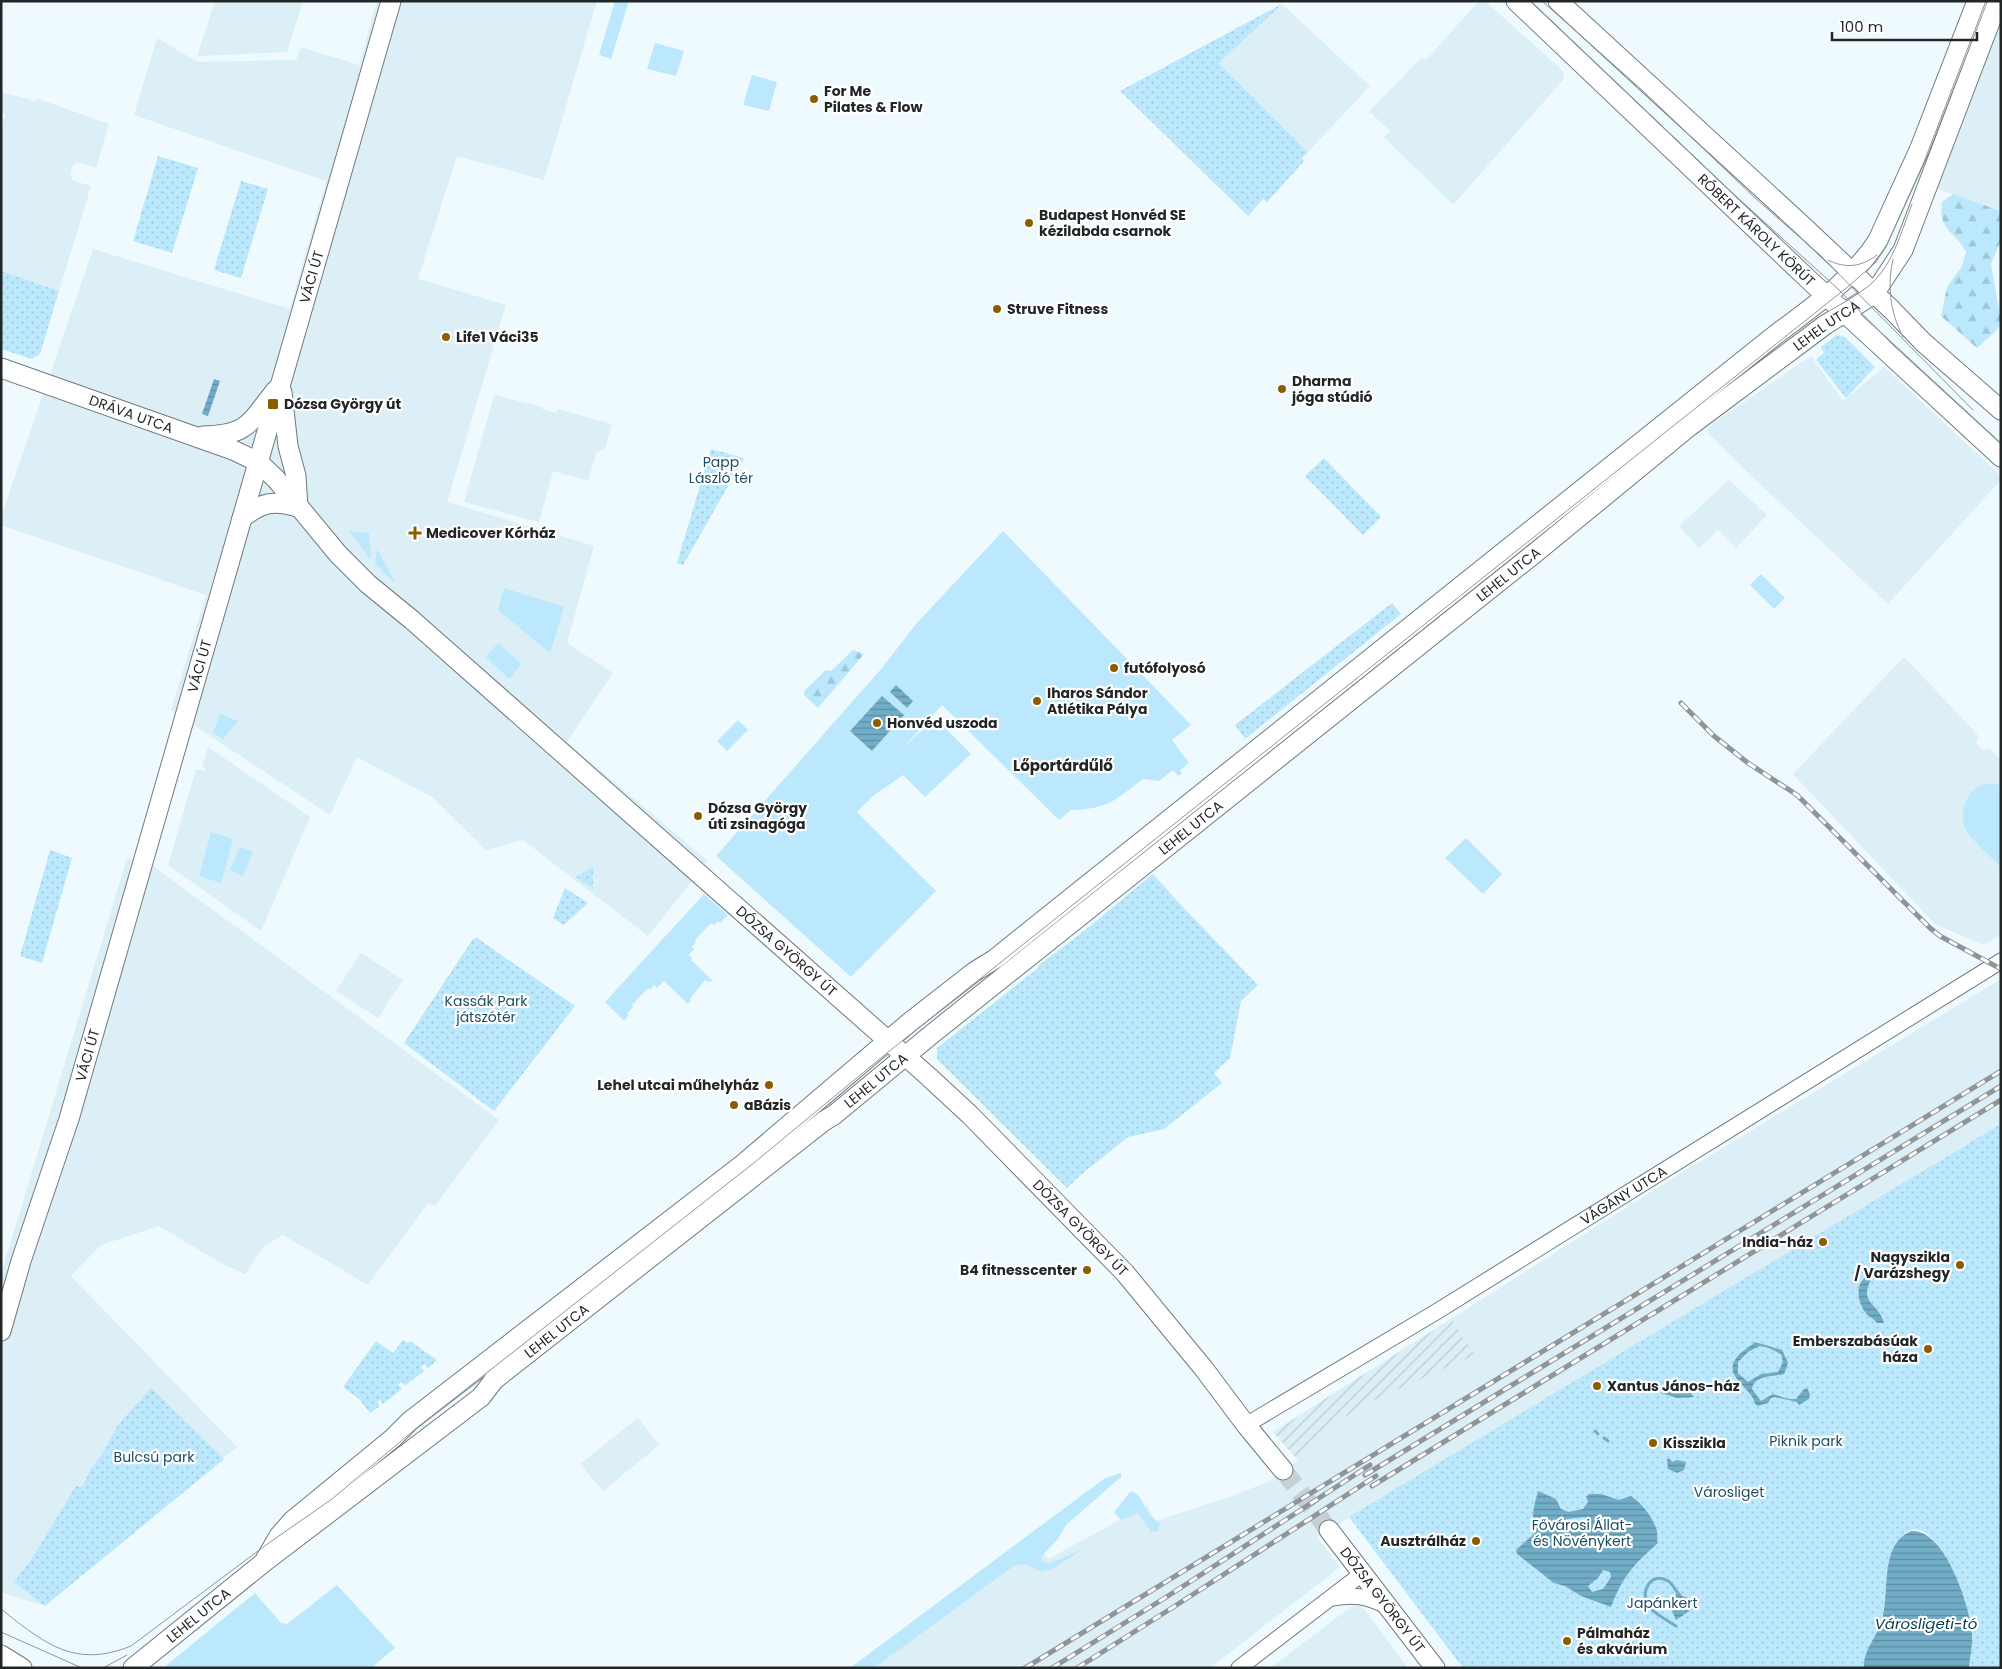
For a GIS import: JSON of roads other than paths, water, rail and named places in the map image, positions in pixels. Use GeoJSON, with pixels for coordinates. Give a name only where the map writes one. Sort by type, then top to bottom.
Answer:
{"type":"FeatureCollection","features":[{"type":"Feature","properties":{"kind":"main road","name":"VÁCI ÚT"},"geometry":{"type":"LineString","coordinates":[[1,1331],[21,1261],[71,1110],[391,1]]}},
{"type":"Feature","properties":{"kind":"main road","name":"RÓBERT KÁROLY KÖRÚT"},"geometry":{"type":"LineString","coordinates":[[1516,1],[1844,313],[2001,457]]}},
{"type":"Feature","properties":{"kind":"main road"},"geometry":{"type":"LineString","coordinates":[[1558,1],[1852,272],[1924,343],[2001,410]]}},
{"type":"Feature","properties":{"kind":"main road","name":"LEHEL UTCA"},"geometry":{"type":"LineString","coordinates":[[263,1563],[276,1540],[293,1520],[393,1438],[410,1421],[743,1164],[974,972],[995,959],[1774,336],[1827,296],[1852,272],[1878,240],[1920,148],[1977,1]]}},
{"type":"Feature","properties":{"kind":"main road","name":"LEHEL UTCA"},"geometry":{"type":"LineString","coordinates":[[133,1668],[263,1563],[481,1397],[494,1380],[824,1121],[834,1116],[906,1056],[1536,553],[1690,426],[1816,332],[1874,294],[1902,250],[1998,1]]}},
{"type":"Feature","properties":{"kind":"main road","name":"DRÁVA UTCA"},"geometry":{"type":"LineString","coordinates":[[1,368],[233,450],[258,462]]}},
{"type":"Feature","properties":{"kind":"main road"},"geometry":{"type":"LineString","coordinates":[[193,436],[215,436],[234,433],[250,424],[281,383]]}},
{"type":"Feature","properties":{"kind":"main road"},"geometry":{"type":"LineString","coordinates":[[242,518],[256,507],[269,503],[280,502],[298,507],[296,476],[288,446],[281,383]]}},
{"type":"Feature","properties":{"kind":"main road","name":"DÓZSA GYÖRGY ÚT"},"geometry":{"type":"LineString","coordinates":[[258,462],[276,478],[338,554],[368,584],[412,620],[906,1056],[970,1115],[1125,1273],[1204,1369],[1283,1470]]}},
{"type":"Feature","properties":{"kind":"main road","name":"DÓZSA GYÖRGY ÚT"},"geometry":{"type":"LineString","coordinates":[[1329,1530],[1435,1668]]}},
{"type":"Feature","properties":{"kind":"main road"},"geometry":{"type":"LineString","coordinates":[[1,1655],[22,1668]]}},
{"type":"Feature","properties":{"kind":"street","name":"VÁGÁNY UTCA"},"geometry":{"type":"LineString","coordinates":[[1246,1425],[1371,1352],[2001,961]]}},
{"type":"Feature","properties":{"kind":"street"},"geometry":{"type":"LineString","coordinates":[[1239,1668],[1363,1573]]}},
{"type":"Feature","properties":{"kind":"street"},"geometry":{"type":"LineString","coordinates":[[1331,1598],[1348,1595],[1366,1596],[1389,1607]]}},
{"type":"Feature","properties":{"kind":"water"},"geometry":{"type":"Polygon","coordinates":[[[214,379],[220,381],[208,416],[202,414],[214,379]]]}},
{"type":"Feature","properties":{"kind":"water"},"geometry":{"type":"Polygon","coordinates":[[[896,685],[913,701],[907,708],[890,692],[896,685]]]}},
{"type":"Feature","properties":{"kind":"water","name":"Honvéd uszoda"},"geometry":{"type":"Polygon","coordinates":[[[882,696],[904,715],[872,751],[850,731],[882,696]]]}},
{"type":"Feature","properties":{"kind":"water"},"geometry":{"type":"Polygon","coordinates":[[[1871,1275],[1873,1276],[1868,1285],[1868,1298],[1882,1316],[1884,1323],[1877,1323],[1865,1312],[1860,1302],[1859,1291],[1862,1281],[1871,1275]]]}},
{"type":"Feature","properties":{"kind":"water"},"geometry":{"type":"Polygon","coordinates":[[[1755,1342],[1782,1350],[1788,1363],[1784,1374],[1765,1377],[1753,1384],[1752,1389],[1761,1401],[1773,1394],[1788,1399],[1796,1399],[1807,1388],[1810,1394],[1809,1399],[1799,1405],[1797,1402],[1775,1397],[1771,1398],[1768,1403],[1758,1406],[1755,1404],[1753,1398],[1733,1372],[1733,1366],[1739,1354],[1755,1342]],[[1759,1346],[1748,1352],[1738,1362],[1738,1373],[1748,1382],[1761,1374],[1778,1372],[1783,1362],[1781,1354],[1767,1347],[1759,1346]]]}},
{"type":"Feature","properties":{"kind":"water"},"geometry":{"type":"Polygon","coordinates":[[[1674,1386],[1689,1391],[1694,1397],[1677,1398],[1661,1393],[1666,1388],[1674,1386]]]}},
{"type":"Feature","properties":{"kind":"water"},"geometry":{"type":"Polygon","coordinates":[[[1667,1459],[1670,1459],[1672,1462],[1677,1460],[1686,1462],[1684,1470],[1677,1473],[1668,1469],[1667,1459]]]}},
{"type":"Feature","properties":{"kind":"water"},"geometry":{"type":"Polygon","coordinates":[[[1538,1491],[1556,1499],[1561,1509],[1568,1512],[1583,1509],[1588,1502],[1586,1497],[1589,1494],[1601,1494],[1619,1500],[1631,1496],[1650,1516],[1657,1531],[1658,1543],[1630,1572],[1620,1587],[1611,1607],[1581,1596],[1565,1586],[1554,1583],[1517,1554],[1516,1550],[1536,1532],[1533,1517],[1538,1491]],[[1587,1518],[1568,1519],[1559,1523],[1559,1526],[1564,1530],[1577,1531],[1577,1529],[1586,1528],[1588,1525],[1587,1518]],[[1603,1570],[1598,1578],[1588,1586],[1592,1592],[1603,1589],[1611,1577],[1610,1572],[1603,1570]]]}},
{"type":"Feature","properties":{"kind":"water","name":"Városligeti-tó"},"geometry":{"type":"Polygon","coordinates":[[[1911,1531],[1923,1533],[1935,1542],[1954,1571],[1966,1606],[1972,1633],[1969,1668],[1864,1668],[1868,1649],[1882,1620],[1890,1558],[1894,1547],[1901,1538],[1911,1531]]]}},
{"type":"Feature","properties":{"kind":"water"},"geometry":{"type":"Polygon","coordinates":[[[1680,1593],[1682,1596],[1693,1600],[1694,1608],[1676,1620],[1670,1606],[1676,1594],[1680,1593]]]}},
{"type":"Feature","properties":{"kind":"waterway"},"geometry":{"type":"LineString","coordinates":[[1595,1431],[1598,1434]]}},
{"type":"Feature","properties":{"kind":"waterway"},"geometry":{"type":"LineString","coordinates":[[1604,1438],[1608,1441]]}},
{"type":"Feature","properties":{"kind":"waterway"},"geometry":{"type":"LineString","coordinates":[[1676,1626],[1650,1608],[1645,1597],[1651,1581],[1662,1578],[1671,1583],[1678,1593]]}},
{"type":"Feature","properties":{"kind":"tunnel"},"geometry":{"type":"LineString","coordinates":[[1283,1470],[1329,1530]]}},
{"type":"Feature","properties":{"kind":"tram line"},"geometry":{"type":"LineString","coordinates":[[1530,1],[1728,189],[1837,288],[1894,346],[2001,444]]}},
{"type":"Feature","properties":{"kind":"tram line"},"geometry":{"type":"LineString","coordinates":[[1542,1],[1642,90],[1755,198],[1820,255],[1973,410]]}},
{"type":"Feature","properties":{"kind":"tram line"},"geometry":{"type":"LineString","coordinates":[[1,1609],[31,1632],[61,1649],[93,1655],[131,1646],[266,1545],[332,1499],[419,1426],[755,1162],[882,1057],[1850,285],[1876,262],[1886,247],[1924,162],[1986,1]]}},
{"type":"Feature","properties":{"kind":"tram line"},"geometry":{"type":"LineString","coordinates":[[1819,317],[1855,296],[1883,271],[1895,249],[1912,204]]}},
{"type":"Feature","properties":{"kind":"tram line"},"geometry":{"type":"LineString","coordinates":[[1828,260],[1847,266],[1865,262],[1877,255]]}},
{"type":"Feature","properties":{"kind":"tram line"},"geometry":{"type":"LineString","coordinates":[[1893,259],[1890,279],[1891,299],[1895,318],[1903,337]]}},
{"type":"Feature","properties":{"kind":"tram line"},"geometry":{"type":"LineString","coordinates":[[1,1632],[82,1668]]}},
{"type":"Feature","properties":{"kind":"tram line"},"geometry":{"type":"LineString","coordinates":[[103,1668],[127,1655]]}},
{"type":"Feature","properties":{"kind":"railway"},"geometry":{"type":"LineString","coordinates":[[1681,703],[1714,736],[1748,763],[1797,795],[1930,928],[1940,936],[2001,969]]}},
{"type":"Feature","properties":{"kind":"railway"},"geometry":{"type":"LineString","coordinates":[[1025,1668],[2001,1071]]}},
{"type":"Feature","properties":{"kind":"railway"},"geometry":{"type":"LineString","coordinates":[[1365,1475],[2001,1086]]}},
{"type":"Feature","properties":{"kind":"railway"},"geometry":{"type":"LineString","coordinates":[[1372,1486],[2001,1100]]}},
{"type":"Feature","properties":{"kind":"railway"},"geometry":{"type":"LineString","coordinates":[[1052,1668],[1168,1596],[1370,1465]]}},
{"type":"Feature","properties":{"kind":"railway"},"geometry":{"type":"LineString","coordinates":[[1077,1668],[1376,1476]]}},
{"type":"Feature","properties":{"kind":"place","name":"For Me Pilates & Flow"},"geometry":{"type":"Point","coordinates":[814,99]}},
{"type":"Feature","properties":{"kind":"place","name":"Budapest Honvéd SE kézilabda csarnok"},"geometry":{"type":"Point","coordinates":[1029,223]}},
{"type":"Feature","properties":{"kind":"place","name":"Struve Fitness"},"geometry":{"type":"Point","coordinates":[997,309]}},
{"type":"Feature","properties":{"kind":"place","name":"Life1 Váci35"},"geometry":{"type":"Point","coordinates":[446,337]}},
{"type":"Feature","properties":{"kind":"place","name":"Dharma jóga stúdió"},"geometry":{"type":"Point","coordinates":[1282,389]}},
{"type":"Feature","properties":{"kind":"place","name":"Dózsa György út"},"geometry":{"type":"Point","coordinates":[273,404]}},
{"type":"Feature","properties":{"kind":"place","name":"Medicover Kórház"},"geometry":{"type":"Point","coordinates":[415,533]}},
{"type":"Feature","properties":{"kind":"place","name":"futófolyosó"},"geometry":{"type":"Point","coordinates":[1114,668]}},
{"type":"Feature","properties":{"kind":"place","name":"Iharos Sándor Atlétika Pálya"},"geometry":{"type":"Point","coordinates":[1037,701]}},
{"type":"Feature","properties":{"kind":"place","name":"Honvéd uszoda"},"geometry":{"type":"Point","coordinates":[877,723]}},
{"type":"Feature","properties":{"kind":"place","name":"Dózsa György úti zsinagóga"},"geometry":{"type":"Point","coordinates":[698,816]}},
{"type":"Feature","properties":{"kind":"place","name":"Lehel utcai műhelyház"},"geometry":{"type":"Point","coordinates":[769,1085]}},
{"type":"Feature","properties":{"kind":"place","name":"aBázis"},"geometry":{"type":"Point","coordinates":[734,1105]}},
{"type":"Feature","properties":{"kind":"place","name":"India-ház"},"geometry":{"type":"Point","coordinates":[1823,1242]}},
{"type":"Feature","properties":{"kind":"place","name":"Nagyszikla / Varázshegy"},"geometry":{"type":"Point","coordinates":[1960,1265]}},
{"type":"Feature","properties":{"kind":"place","name":"B4 fitnesscenter"},"geometry":{"type":"Point","coordinates":[1087,1270]}},
{"type":"Feature","properties":{"kind":"place","name":"Emberszabásúak háza"},"geometry":{"type":"Point","coordinates":[1928,1349]}},
{"type":"Feature","properties":{"kind":"place","name":"Xantus János-ház"},"geometry":{"type":"Point","coordinates":[1597,1386]}},
{"type":"Feature","properties":{"kind":"place","name":"Kisszikla"},"geometry":{"type":"Point","coordinates":[1653,1443]}},
{"type":"Feature","properties":{"kind":"place","name":"Ausztrálház"},"geometry":{"type":"Point","coordinates":[1476,1541]}},
{"type":"Feature","properties":{"kind":"place","name":"Pálmaház és akvárium"},"geometry":{"type":"Point","coordinates":[1567,1641]}},
{"type":"Feature","properties":{"kind":"district","name":"Lőportárdűlő"},"geometry":{"type":"Point","coordinates":[1063,766]}},
{"type":"Feature","properties":{"kind":"park label","name":"Papp László tér"},"geometry":{"type":"Point","coordinates":[721,470]}},
{"type":"Feature","properties":{"kind":"park label","name":"Kassák Park játszótér"},"geometry":{"type":"Point","coordinates":[486,1010]}},
{"type":"Feature","properties":{"kind":"park label","name":"Piknik park"},"geometry":{"type":"Point","coordinates":[1806,1441]}},
{"type":"Feature","properties":{"kind":"park label","name":"Bulcsú park"},"geometry":{"type":"Point","coordinates":[154,1457]}},
{"type":"Feature","properties":{"kind":"park label","name":"Városliget"},"geometry":{"type":"Point","coordinates":[1729,1492]}},
{"type":"Feature","properties":{"kind":"park label","name":"Fővárosi Állat- és Növénykert"},"geometry":{"type":"Point","coordinates":[1582,1534]}},
{"type":"Feature","properties":{"kind":"park label","name":"Japánkert"},"geometry":{"type":"Point","coordinates":[1662,1603]}}]}
